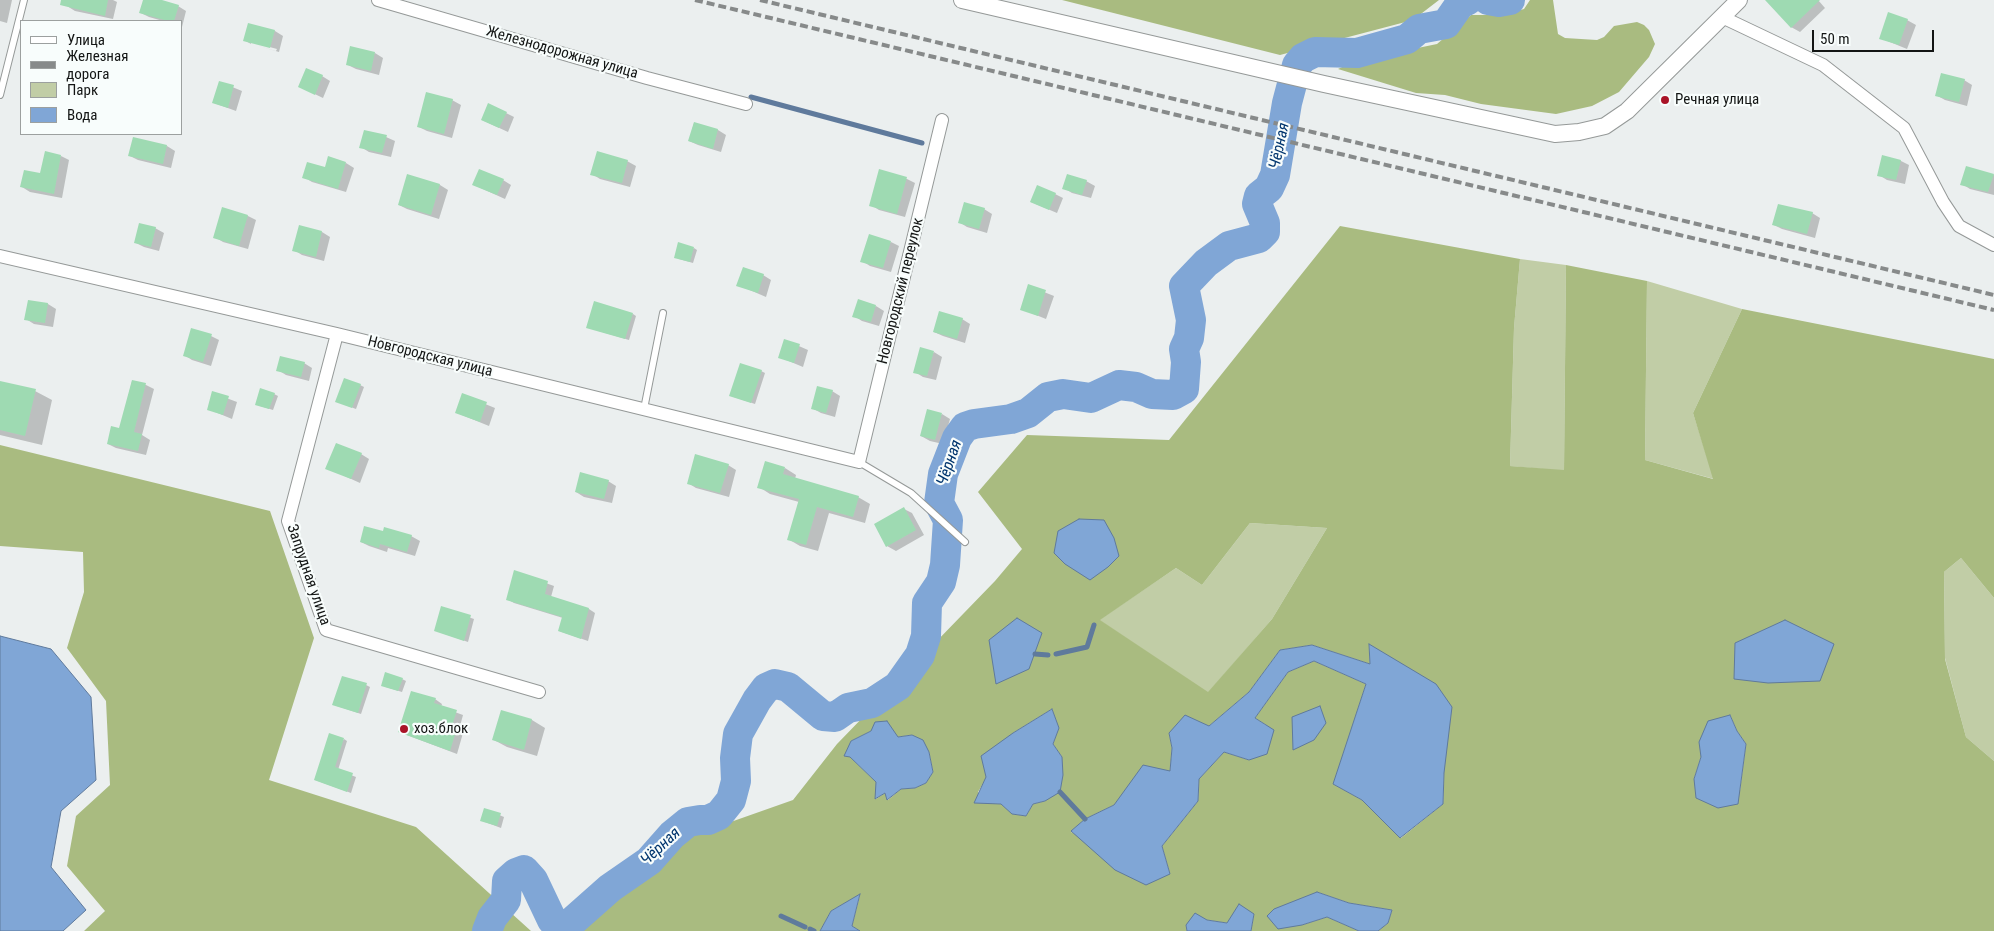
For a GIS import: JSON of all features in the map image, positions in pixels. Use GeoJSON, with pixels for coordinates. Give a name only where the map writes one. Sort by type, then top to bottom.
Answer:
{"type":"FeatureCollection","features":[{"type":"Feature","properties":{"kind":"street","name":"Железнодорожная улица"},"geometry":{"type":"LineString","coordinates":[[378,0],[747,108]]}},
{"type":"Feature","properties":{"kind":"street"},"geometry":{"type":"LineString","coordinates":[[962,0],[1278,74],[1555,134],[1579,132],[1605,126],[1627,111],[1739,0]]}},
{"type":"Feature","properties":{"kind":"street"},"geometry":{"type":"LineString","coordinates":[[1722,17],[1823,65],[1904,128],[1943,202],[1959,226],[1994,244]]}},
{"type":"Feature","properties":{"kind":"street","name":"Новгородский переулок"},"geometry":{"type":"LineString","coordinates":[[859,462],[942,120]]}},
{"type":"Feature","properties":{"kind":"street","name":"Новгородская улица"},"geometry":{"type":"LineString","coordinates":[[0,256],[337,334],[859,462]]}},
{"type":"Feature","properties":{"kind":"street","name":"Запрудная улица"},"geometry":{"type":"LineString","coordinates":[[337,334],[288,521],[326,630],[539,692]]}},
{"type":"Feature","properties":{"kind":"lane"},"geometry":{"type":"LineString","coordinates":[[0,95],[24,0]]}},
{"type":"Feature","properties":{"kind":"lane"},"geometry":{"type":"LineString","coordinates":[[644,409],[664,313]]}},
{"type":"Feature","properties":{"kind":"lane"},"geometry":{"type":"LineString","coordinates":[[859,462],[911,492],[965,542]]}},
{"type":"Feature","properties":{"kind":"green space"},"geometry":{"type":"Polygon","coordinates":[[[1062,0],[1439,0],[1413,20],[1280,55],[1062,0]]]}},
{"type":"Feature","properties":{"kind":"green space"},"geometry":{"type":"Polygon","coordinates":[[[1530,0],[1553,0],[1558,34],[1565,38],[1597,40],[1604,37],[1614,26],[1637,22],[1649,30],[1655,44],[1649,57],[1619,92],[1592,106],[1556,114],[1481,104],[1445,95],[1416,93],[1338,69],[1355,61],[1437,44],[1471,15],[1502,15],[1524,9],[1530,0]]]}},
{"type":"Feature","properties":{"kind":"green space"},"geometry":{"type":"Polygon","coordinates":[[[1340,226],[1520,259],[1514,328],[1510,466],[1564,470],[1566,265],[1647,281],[1645,460],[1713,479],[1693,413],[1742,309],[1994,359],[1994,598],[1961,558],[1944,572],[1945,659],[1966,737],[1994,761],[1994,931],[1378,931],[1388,923],[1392,910],[1349,903],[1317,892],[1302,925],[1327,917],[1359,931],[1251,931],[1254,914],[1227,923],[1207,920],[1186,925],[1187,931],[860,931],[852,926],[860,895],[831,911],[820,931],[576,931],[691,836],[793,800],[837,744],[995,581],[1022,549],[978,492],[1027,435],[1169,440],[1340,226]],[[1250,523],[1202,585],[1176,568],[1100,620],[1208,692],[1272,619],[1327,528],[1250,523]],[[1369,644],[1370,664],[1312,645],[1280,650],[1249,692],[1209,726],[1169,733],[1172,748],[1170,772],[1114,805],[1085,819],[1071,832],[1170,874],[1162,846],[1198,801],[1199,779],[1224,752],[1249,760],[1266,725],[1255,718],[1288,672],[1314,661],[1366,684],[1334,784],[1362,800],[1401,838],[1443,804],[1444,773],[1369,644]],[[1052,709],[1013,733],[978,792],[984,802],[1001,804],[1013,814],[1026,816],[1033,804],[1045,801],[1062,757],[1053,744],[1058,728],[1052,709]],[[1730,715],[1701,757],[1694,779],[1740,790],[1746,744],[1737,731],[1730,715]],[[871,731],[851,741],[850,757],[876,782],[876,799],[885,793],[888,800],[901,789],[915,788],[926,783],[933,772],[929,752],[912,735],[898,737],[871,731]]]}},
{"type":"Feature","properties":{"kind":"green space"},"geometry":{"type":"Polygon","coordinates":[[[1520,259],[1566,265],[1564,471],[1510,466],[1514,328],[1520,259]]]}},
{"type":"Feature","properties":{"kind":"green space"},"geometry":{"type":"Polygon","coordinates":[[[1647,281],[1742,309],[1693,413],[1714,479],[1645,460],[1647,281]]]}},
{"type":"Feature","properties":{"kind":"green space"},"geometry":{"type":"Polygon","coordinates":[[[0,445],[270,511],[314,638],[269,780],[416,827],[531,931],[84,931],[105,911],[67,866],[76,816],[110,785],[106,701],[67,648],[84,592],[83,552],[0,546],[0,445]]]}},
{"type":"Feature","properties":{"kind":"green space"},"geometry":{"type":"Polygon","coordinates":[[[1250,523],[1327,528],[1272,619],[1208,693],[1099,620],[1176,568],[1202,585],[1250,523]]]}},
{"type":"Feature","properties":{"kind":"green space"},"geometry":{"type":"Polygon","coordinates":[[[1961,558],[1994,598],[1994,761],[1966,737],[1945,658],[1944,572],[1961,558]]]}},
{"type":"Feature","properties":{"kind":"water"},"geometry":{"type":"Polygon","coordinates":[[[1079,519],[1104,520],[1114,538],[1119,556],[1090,580],[1065,564],[1054,553],[1058,531],[1079,519]]]}},
{"type":"Feature","properties":{"kind":"water"},"geometry":{"type":"Polygon","coordinates":[[[1017,618],[1042,633],[1029,669],[996,684],[989,640],[1017,618]]]}},
{"type":"Feature","properties":{"kind":"water"},"geometry":{"type":"Polygon","coordinates":[[[1785,620],[1834,644],[1820,681],[1768,683],[1734,679],[1735,643],[1785,620]]]}},
{"type":"Feature","properties":{"kind":"water"},"geometry":{"type":"Polygon","coordinates":[[[0,636],[51,649],[91,697],[96,780],[61,811],[51,867],[86,910],[63,931],[0,931],[0,636]]]}},
{"type":"Feature","properties":{"kind":"water"},"geometry":{"type":"Polygon","coordinates":[[[1369,644],[1436,684],[1452,707],[1444,773],[1443,804],[1400,838],[1362,800],[1333,784],[1366,684],[1314,661],[1288,672],[1255,718],[1274,730],[1267,754],[1249,760],[1224,752],[1199,779],[1198,801],[1162,846],[1170,874],[1146,885],[1115,870],[1071,831],[1085,819],[1114,805],[1143,765],[1170,771],[1172,748],[1169,733],[1185,715],[1209,726],[1249,692],[1280,650],[1312,645],[1370,664],[1369,644]]]}},
{"type":"Feature","properties":{"kind":"water"},"geometry":{"type":"Polygon","coordinates":[[[1320,706],[1326,723],[1314,740],[1293,750],[1292,717],[1320,706]]]}},
{"type":"Feature","properties":{"kind":"water"},"geometry":{"type":"Polygon","coordinates":[[[1052,709],[1059,728],[1053,744],[1062,757],[1063,775],[1060,792],[1045,801],[1033,804],[1026,816],[1012,814],[1001,804],[974,803],[986,777],[981,756],[1013,733],[1052,709]]]}},
{"type":"Feature","properties":{"kind":"water"},"geometry":{"type":"Polygon","coordinates":[[[1730,715],[1737,731],[1746,744],[1738,804],[1718,808],[1696,798],[1694,779],[1701,757],[1699,742],[1708,721],[1730,715]]]}},
{"type":"Feature","properties":{"kind":"water"},"geometry":{"type":"Polygon","coordinates":[[[887,721],[898,737],[912,735],[923,740],[929,752],[933,772],[926,783],[915,788],[901,789],[887,800],[885,793],[875,799],[876,782],[850,757],[844,756],[851,741],[871,731],[875,722],[887,721]]]}},
{"type":"Feature","properties":{"kind":"water"},"geometry":{"type":"Polygon","coordinates":[[[1317,892],[1349,903],[1392,910],[1388,923],[1378,931],[1359,931],[1327,917],[1302,925],[1278,929],[1267,916],[1274,909],[1317,892]]]}},
{"type":"Feature","properties":{"kind":"water"},"geometry":{"type":"Polygon","coordinates":[[[860,894],[852,926],[860,931],[820,931],[831,911],[860,894]]]}},
{"type":"Feature","properties":{"kind":"water"},"geometry":{"type":"Polygon","coordinates":[[[1239,904],[1254,914],[1251,931],[1187,931],[1186,925],[1195,913],[1207,920],[1227,923],[1239,904]]]}},
{"type":"Feature","properties":{"kind":"building"},"geometry":{"type":"Polygon","coordinates":[[[61,0],[108,0],[105,16],[60,5],[61,0]]]}},
{"type":"Feature","properties":{"kind":"building"},"geometry":{"type":"Polygon","coordinates":[[[143,0],[162,0],[179,5],[174,20],[164,20],[139,13],[143,0]]]}},
{"type":"Feature","properties":{"kind":"building"},"geometry":{"type":"Polygon","coordinates":[[[1765,0],[1820,0],[1791,28],[1765,0]]]}},
{"type":"Feature","properties":{"kind":"building"},"geometry":{"type":"Polygon","coordinates":[[[1888,12],[1908,19],[1899,45],[1879,39],[1888,12]]]}},
{"type":"Feature","properties":{"kind":"building"},"geometry":{"type":"Polygon","coordinates":[[[248,23],[275,30],[270,48],[243,41],[248,23]]]}},
{"type":"Feature","properties":{"kind":"building"},"geometry":{"type":"Polygon","coordinates":[[[350,46],[375,52],[371,71],[346,65],[350,46]]]}},
{"type":"Feature","properties":{"kind":"building"},"geometry":{"type":"Polygon","coordinates":[[[306,68],[323,75],[315,95],[298,87],[306,68]]]}},
{"type":"Feature","properties":{"kind":"building"},"geometry":{"type":"Polygon","coordinates":[[[1941,73],[1965,79],[1959,102],[1935,96],[1941,73]]]}},
{"type":"Feature","properties":{"kind":"building"},"geometry":{"type":"Polygon","coordinates":[[[219,81],[234,85],[228,108],[212,103],[219,81]]]}},
{"type":"Feature","properties":{"kind":"building"},"geometry":{"type":"Polygon","coordinates":[[[426,92],[453,99],[444,134],[417,127],[426,92]]]}},
{"type":"Feature","properties":{"kind":"building"},"geometry":{"type":"Polygon","coordinates":[[[488,103],[507,112],[499,128],[481,120],[488,103]]]}},
{"type":"Feature","properties":{"kind":"building"},"geometry":{"type":"Polygon","coordinates":[[[694,122],[718,129],[713,149],[688,141],[694,122]]]}},
{"type":"Feature","properties":{"kind":"building"},"geometry":{"type":"Polygon","coordinates":[[[364,130],[387,135],[382,153],[359,148],[364,130]]]}},
{"type":"Feature","properties":{"kind":"building"},"geometry":{"type":"Polygon","coordinates":[[[133,137],[167,145],[163,164],[128,156],[133,137]]]}},
{"type":"Feature","properties":{"kind":"building"},"geometry":{"type":"Polygon","coordinates":[[[45,151],[61,155],[54,194],[20,187],[24,170],[40,173],[45,151]]]}},
{"type":"Feature","properties":{"kind":"building"},"geometry":{"type":"Polygon","coordinates":[[[597,151],[628,160],[622,183],[590,175],[597,151]]]}},
{"type":"Feature","properties":{"kind":"building"},"geometry":{"type":"Polygon","coordinates":[[[1882,155],[1901,160],[1896,180],[1877,176],[1882,155]]]}},
{"type":"Feature","properties":{"kind":"building"},"geometry":{"type":"Polygon","coordinates":[[[328,156],[346,162],[338,189],[302,178],[307,162],[325,167],[328,156]]]}},
{"type":"Feature","properties":{"kind":"building"},"geometry":{"type":"Polygon","coordinates":[[[1966,166],[1994,174],[1988,192],[1960,185],[1966,166]]]}},
{"type":"Feature","properties":{"kind":"building"},"geometry":{"type":"Polygon","coordinates":[[[479,169],[504,179],[497,195],[472,185],[479,169]]]}},
{"type":"Feature","properties":{"kind":"building"},"geometry":{"type":"Polygon","coordinates":[[[879,169],[907,177],[897,214],[869,206],[879,169]]]}},
{"type":"Feature","properties":{"kind":"building"},"geometry":{"type":"Polygon","coordinates":[[[407,174],[440,184],[431,215],[398,205],[407,174]]]}},
{"type":"Feature","properties":{"kind":"building"},"geometry":{"type":"Polygon","coordinates":[[[1067,174],[1087,180],[1082,195],[1062,189],[1067,174]]]}},
{"type":"Feature","properties":{"kind":"building"},"geometry":{"type":"Polygon","coordinates":[[[1037,185],[1056,193],[1049,210],[1030,202],[1037,185]]]}},
{"type":"Feature","properties":{"kind":"building"},"geometry":{"type":"Polygon","coordinates":[[[964,202],[985,208],[979,229],[958,223],[964,202]]]}},
{"type":"Feature","properties":{"kind":"building"},"geometry":{"type":"Polygon","coordinates":[[[1778,204],[1813,212],[1807,234],[1772,225],[1778,204]]]}},
{"type":"Feature","properties":{"kind":"building"},"geometry":{"type":"Polygon","coordinates":[[[222,207],[248,215],[239,246],[213,238],[222,207]]]}},
{"type":"Feature","properties":{"kind":"building"},"geometry":{"type":"Polygon","coordinates":[[[139,223],[156,227],[151,247],[134,243],[139,223]]]}},
{"type":"Feature","properties":{"kind":"building"},"geometry":{"type":"Polygon","coordinates":[[[299,225],[322,231],[316,257],[292,251],[299,225]]]}},
{"type":"Feature","properties":{"kind":"building"},"geometry":{"type":"Polygon","coordinates":[[[869,234],[891,241],[883,268],[860,262],[869,234]]]}},
{"type":"Feature","properties":{"kind":"building"},"geometry":{"type":"Polygon","coordinates":[[[678,242],[694,247],[690,262],[674,258],[678,242]]]}},
{"type":"Feature","properties":{"kind":"building"},"geometry":{"type":"Polygon","coordinates":[[[743,267],[764,274],[758,293],[736,286],[743,267]]]}},
{"type":"Feature","properties":{"kind":"building"},"geometry":{"type":"Polygon","coordinates":[[[1028,284],[1046,290],[1038,316],[1020,310],[1028,284]]]}},
{"type":"Feature","properties":{"kind":"building"},"geometry":{"type":"Polygon","coordinates":[[[858,299],[876,305],[871,322],[852,317],[858,299]]]}},
{"type":"Feature","properties":{"kind":"building"},"geometry":{"type":"Polygon","coordinates":[[[28,300],[48,303],[45,323],[24,320],[28,300]]]}},
{"type":"Feature","properties":{"kind":"building"},"geometry":{"type":"Polygon","coordinates":[[[594,301],[633,313],[625,339],[586,328],[594,301]]]}},
{"type":"Feature","properties":{"kind":"building"},"geometry":{"type":"Polygon","coordinates":[[[939,311],[963,318],[957,339],[933,332],[939,311]]]}},
{"type":"Feature","properties":{"kind":"building"},"geometry":{"type":"Polygon","coordinates":[[[191,328],[212,334],[203,362],[183,356],[191,328]]]}},
{"type":"Feature","properties":{"kind":"building"},"geometry":{"type":"Polygon","coordinates":[[[784,339],[800,344],[794,363],[778,358],[784,339]]]}},
{"type":"Feature","properties":{"kind":"building"},"geometry":{"type":"Polygon","coordinates":[[[920,347],[934,351],[927,376],[913,373],[920,347]]]}},
{"type":"Feature","properties":{"kind":"building"},"geometry":{"type":"Polygon","coordinates":[[[280,356],[305,362],[301,377],[276,371],[280,356]]]}},
{"type":"Feature","properties":{"kind":"building"},"geometry":{"type":"Polygon","coordinates":[[[740,363],[762,370],[751,403],[729,396],[740,363]]]}},
{"type":"Feature","properties":{"kind":"building"},"geometry":{"type":"Polygon","coordinates":[[[344,378],[361,384],[352,408],[335,402],[344,378]]]}},
{"type":"Feature","properties":{"kind":"building"},"geometry":{"type":"Polygon","coordinates":[[[132,380],[146,383],[134,432],[142,434],[138,451],[107,444],[111,426],[119,428],[132,380]]]}},
{"type":"Feature","properties":{"kind":"building"},"geometry":{"type":"Polygon","coordinates":[[[0,381],[36,389],[25,436],[0,430],[0,381]]]}},
{"type":"Feature","properties":{"kind":"building"},"geometry":{"type":"Polygon","coordinates":[[[817,386],[833,390],[826,413],[811,409],[817,386]]]}},
{"type":"Feature","properties":{"kind":"building"},"geometry":{"type":"Polygon","coordinates":[[[260,388],[275,393],[269,409],[255,405],[260,388]]]}},
{"type":"Feature","properties":{"kind":"building"},"geometry":{"type":"Polygon","coordinates":[[[212,391],[229,396],[223,415],[207,410],[212,391]]]}},
{"type":"Feature","properties":{"kind":"building"},"geometry":{"type":"Polygon","coordinates":[[[462,393],[487,402],[480,422],[455,413],[462,393]]]}},
{"type":"Feature","properties":{"kind":"building"},"geometry":{"type":"Polygon","coordinates":[[[927,409],[942,413],[935,440],[920,436],[927,409]]]}},
{"type":"Feature","properties":{"kind":"building"},"geometry":{"type":"Polygon","coordinates":[[[336,443],[362,453],[351,479],[325,469],[336,443]]]}},
{"type":"Feature","properties":{"kind":"building"},"geometry":{"type":"Polygon","coordinates":[[[695,454],[729,464],[720,493],[687,484],[695,454]]]}},
{"type":"Feature","properties":{"kind":"building"},"geometry":{"type":"Polygon","coordinates":[[[765,461],[785,467],[783,474],[859,496],[853,517],[817,507],[806,545],[787,540],[799,499],[757,488],[765,461]]]}},
{"type":"Feature","properties":{"kind":"building"},"geometry":{"type":"Polygon","coordinates":[[[580,472],[609,480],[604,499],[575,492],[580,472]]]}},
{"type":"Feature","properties":{"kind":"building"},"geometry":{"type":"Polygon","coordinates":[[[904,507],[916,530],[886,547],[874,524],[904,507]]]}},
{"type":"Feature","properties":{"kind":"building"},"geometry":{"type":"Polygon","coordinates":[[[364,526],[383,531],[384,527],[412,535],[407,552],[380,544],[379,548],[360,542],[364,526]]]}},
{"type":"Feature","properties":{"kind":"building"},"geometry":{"type":"Polygon","coordinates":[[[514,570],[548,581],[545,594],[589,608],[581,639],[558,631],[562,617],[506,600],[514,570]]]}},
{"type":"Feature","properties":{"kind":"building"},"geometry":{"type":"Polygon","coordinates":[[[441,606],[471,615],[464,641],[434,631],[441,606]]]}},
{"type":"Feature","properties":{"kind":"building"},"geometry":{"type":"Polygon","coordinates":[[[385,672],[403,678],[398,691],[381,686],[385,672]]]}},
{"type":"Feature","properties":{"kind":"building"},"geometry":{"type":"Polygon","coordinates":[[[342,676],[367,683],[358,713],[332,705],[342,676]]]}},
{"type":"Feature","properties":{"kind":"building"},"geometry":{"type":"Polygon","coordinates":[[[411,691],[436,698],[434,703],[457,710],[452,726],[457,728],[450,751],[398,732],[411,691]]]}},
{"type":"Feature","properties":{"kind":"building"},"geometry":{"type":"Polygon","coordinates":[[[501,710],[532,719],[524,750],[492,740],[501,710]]]}},
{"type":"Feature","properties":{"kind":"building"},"geometry":{"type":"Polygon","coordinates":[[[329,733],[344,738],[335,767],[353,773],[347,792],[314,780],[329,733]]]}},
{"type":"Feature","properties":{"kind":"building"},"geometry":{"type":"Polygon","coordinates":[[[484,808],[501,813],[497,826],[480,821],[484,808]]]}},
{"type":"Feature","properties":{"kind":"waterway","name":"Чёрная"},"geometry":{"type":"LineString","coordinates":[[487,931],[492,918],[506,900],[507,881],[516,873],[524,870],[533,880],[552,920],[558,927],[566,927],[610,888],[649,861],[672,835],[688,822],[708,820],[719,815],[731,800],[736,781],[735,758],[738,734],[766,688],[775,684],[788,687],[823,716],[835,717],[848,708],[872,703],[898,686],[920,655],[926,636],[927,603],[941,582],[945,565],[948,520],[939,503],[943,474],[957,438],[965,427],[1011,419],[1028,413],[1048,397],[1063,394],[1091,398],[1119,385],[1136,387],[1152,394],[1173,395],[1184,389],[1186,362],[1184,349],[1189,338],[1191,320],[1184,286],[1206,263],[1229,246],[1259,238],[1265,232],[1265,223],[1257,204],[1259,196],[1269,188],[1275,175],[1287,103],[1297,65],[1303,58],[1315,52],[1357,53],[1407,39],[1419,29],[1446,24],[1460,4],[1468,0]]}},
{"type":"Feature","properties":{"kind":"waterway","name":"Чёрная"},"geometry":{"type":"LineString","coordinates":[[1488,0],[1499,2],[1510,0]]}},
{"type":"Feature","properties":{"kind":"waterway"},"geometry":{"type":"LineString","coordinates":[[751,97],[922,143]]}},
{"type":"Feature","properties":{"kind":"waterway"},"geometry":{"type":"LineString","coordinates":[[1056,654],[1087,647],[1094,625]]}},
{"type":"Feature","properties":{"kind":"waterway"},"geometry":{"type":"LineString","coordinates":[[1035,654],[1048,655]]}},
{"type":"Feature","properties":{"kind":"waterway"},"geometry":{"type":"LineString","coordinates":[[1060,792],[1085,819]]}},
{"type":"Feature","properties":{"kind":"waterway"},"geometry":{"type":"LineString","coordinates":[[781,916],[805,927]]}},
{"type":"Feature","properties":{"kind":"waterway"},"geometry":{"type":"LineString","coordinates":[[810,929],[814,931]]}},
{"type":"Feature","properties":{"kind":"railway"},"geometry":{"type":"LineString","coordinates":[[695,0],[1994,310]]}},
{"type":"Feature","properties":{"kind":"railway"},"geometry":{"type":"LineString","coordinates":[[760,0],[1994,295]]}},
{"type":"Feature","properties":{"kind":"place","name":"Речная улица"},"geometry":{"type":"Point","coordinates":[1665,100]}},
{"type":"Feature","properties":{"kind":"place","name":"хоз.блок"},"geometry":{"type":"Point","coordinates":[404,729]}}]}
